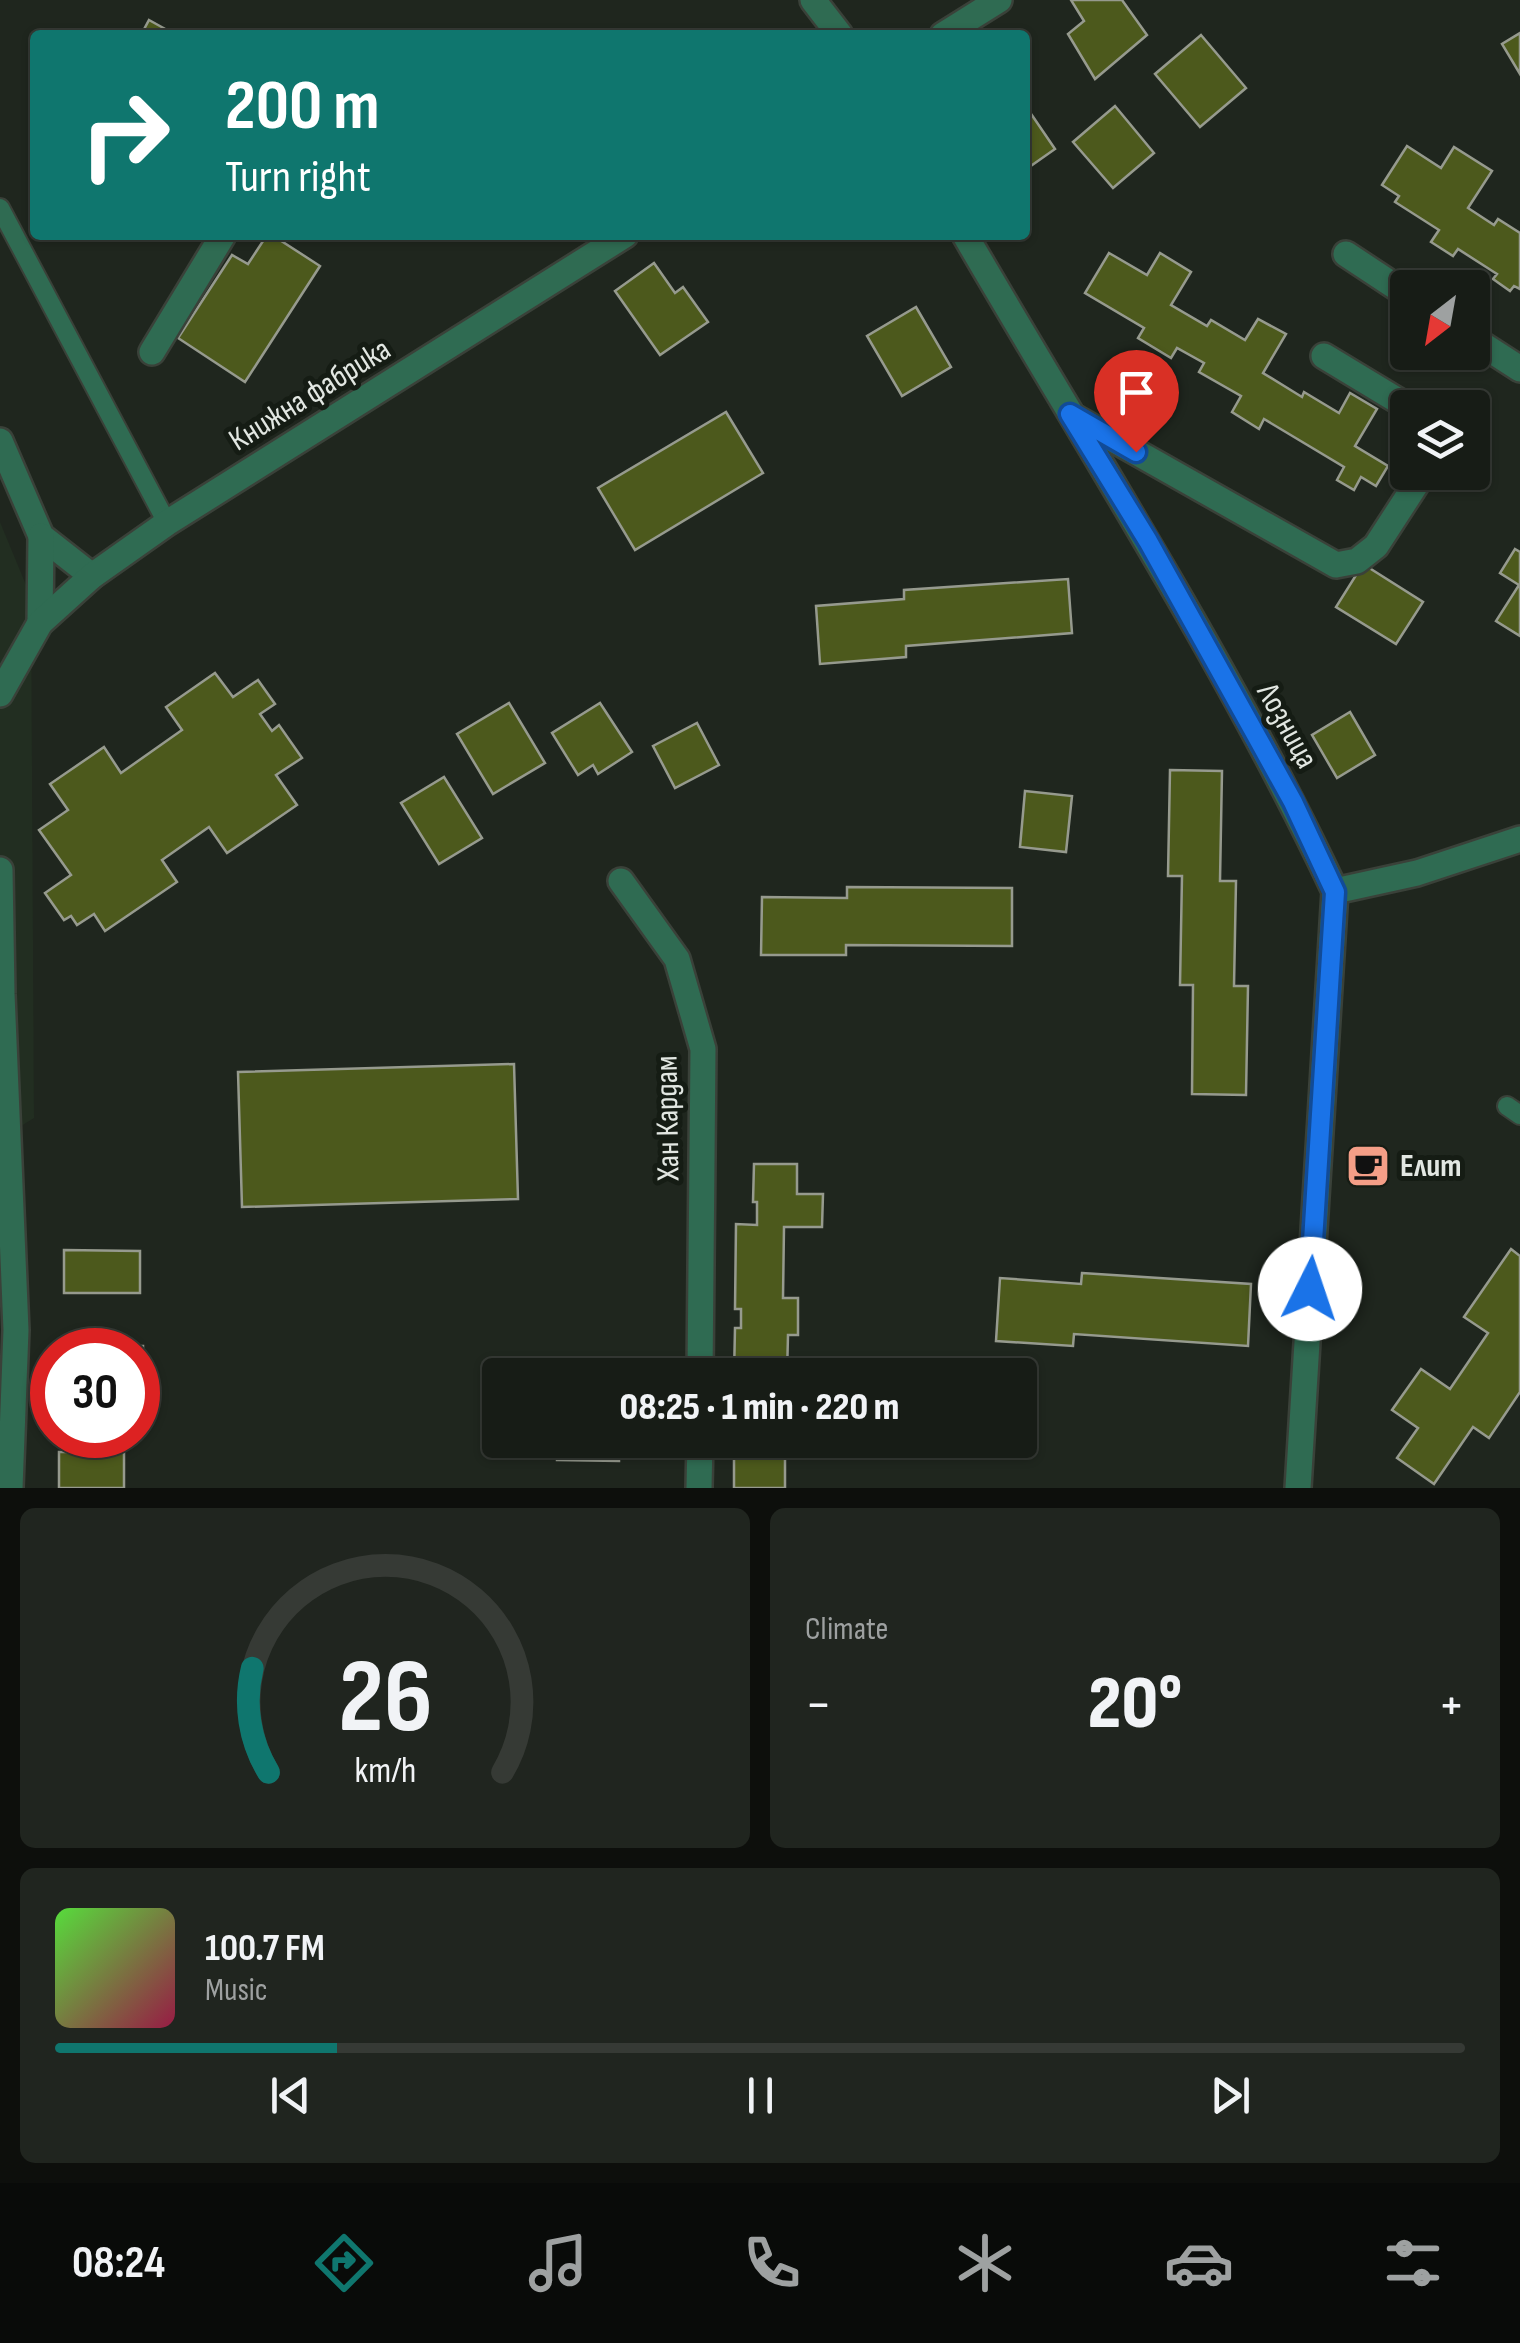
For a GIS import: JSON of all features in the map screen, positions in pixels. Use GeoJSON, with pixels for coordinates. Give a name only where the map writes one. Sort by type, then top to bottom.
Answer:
{"type":"FeatureCollection","features":[{"type":"Feature","properties":{"kind":"street"},"geometry":{"type":"LineString","coordinates":[[813,0],[836,30]]}},
{"type":"Feature","properties":{"kind":"street"},"geometry":{"type":"LineString","coordinates":[[952,30],[999,0]]}},
{"type":"Feature","properties":{"kind":"street"},"geometry":{"type":"LineString","coordinates":[[152,352],[220,240]]}},
{"type":"Feature","properties":{"kind":"street","name":"Книжна фабрика"},"geometry":{"type":"LineString","coordinates":[[40,622],[92,576],[168,523],[617,240]]}},
{"type":"Feature","properties":{"kind":"street","name":"Лозница"},"geometry":{"type":"LineString","coordinates":[[968,240],[1148,541],[1293,802],[1335,892],[1298,1488]]}},
{"type":"Feature","properties":{"kind":"street"},"geometry":{"type":"LineString","coordinates":[[1346,254],[1390,283]]}},
{"type":"Feature","properties":{"kind":"street"},"geometry":{"type":"LineString","coordinates":[[1490,350],[1520,369]]}},
{"type":"Feature","properties":{"kind":"street"},"geometry":{"type":"LineString","coordinates":[[1324,356],[1390,396]]}},
{"type":"Feature","properties":{"kind":"street"},"geometry":{"type":"LineString","coordinates":[[1070,414],[1336,564],[1357,561],[1376,546],[1412,490]]}},
{"type":"Feature","properties":{"kind":"street"},"geometry":{"type":"LineString","coordinates":[[0,441],[41,536],[40,622],[0,694]]}},
{"type":"Feature","properties":{"kind":"street"},"geometry":{"type":"LineString","coordinates":[[41,536],[92,576]]}},
{"type":"Feature","properties":{"kind":"street"},"geometry":{"type":"LineString","coordinates":[[1335,892],[1417,873],[1520,839]]}},
{"type":"Feature","properties":{"kind":"street"},"geometry":{"type":"LineString","coordinates":[[0,870],[16,1330],[10,1488]]}},
{"type":"Feature","properties":{"kind":"street","name":"Хан Кардам"},"geometry":{"type":"LineString","coordinates":[[621,882],[677,959],[703,1049],[700,1358]]}},
{"type":"Feature","properties":{"kind":"street"},"geometry":{"type":"LineString","coordinates":[[700,1458],[700,1488]]}},
{"type":"Feature","properties":{"kind":"lane"},"geometry":{"type":"LineString","coordinates":[[0,208],[168,523]]}},
{"type":"Feature","properties":{"kind":"shaded area"},"geometry":{"type":"Polygon","coordinates":[[[0,522],[31,597],[34,1118],[0,1139],[0,522]]]}},
{"type":"Feature","properties":{"kind":"building"},"geometry":{"type":"Polygon","coordinates":[[[1071,0],[1122,0],[1147,35],[1095,79],[1068,34],[1084,21],[1071,0]]]}},
{"type":"Feature","properties":{"kind":"building"},"geometry":{"type":"Polygon","coordinates":[[[149,20],[167,30],[144,30],[149,20]]]}},
{"type":"Feature","properties":{"kind":"building"},"geometry":{"type":"Polygon","coordinates":[[[1520,33],[1520,74],[1502,44],[1520,33]]]}},
{"type":"Feature","properties":{"kind":"building"},"geometry":{"type":"Polygon","coordinates":[[[1201,35],[1246,88],[1200,127],[1155,74],[1201,35]]]}},
{"type":"Feature","properties":{"kind":"building"},"geometry":{"type":"Polygon","coordinates":[[[1115,106],[1154,153],[1113,188],[1073,142],[1115,106]]]}},
{"type":"Feature","properties":{"kind":"building"},"geometry":{"type":"Polygon","coordinates":[[[1030,112],[1055,149],[1030,166],[1030,112]]]}},
{"type":"Feature","properties":{"kind":"building"},"geometry":{"type":"Polygon","coordinates":[[[1407,146],[1441,168],[1454,147],[1492,171],[1468,208],[1494,225],[1498,219],[1520,233],[1520,289],[1514,286],[1510,291],[1493,279],[1497,274],[1458,249],[1453,256],[1431,242],[1439,230],[1395,202],[1399,196],[1382,185],[1407,146]]]}},
{"type":"Feature","properties":{"kind":"building"},"geometry":{"type":"Polygon","coordinates":[[[264,240],[280,240],[320,266],[245,382],[178,338],[232,255],[248,264],[264,240]]]}},
{"type":"Feature","properties":{"kind":"building"},"geometry":{"type":"Polygon","coordinates":[[[1109,253],[1147,275],[1160,253],[1191,272],[1171,305],[1207,326],[1211,320],[1245,340],[1258,319],[1286,334],[1263,373],[1302,397],[1304,392],[1339,413],[1350,393],[1377,409],[1355,446],[1388,466],[1376,486],[1361,477],[1354,490],[1337,480],[1344,467],[1264,419],[1259,429],[1232,412],[1241,396],[1199,372],[1204,363],[1177,348],[1171,358],[1138,338],[1144,328],[1085,293],[1109,253]]]}},
{"type":"Feature","properties":{"kind":"building"},"geometry":{"type":"Polygon","coordinates":[[[654,263],[675,293],[683,287],[708,322],[660,355],[615,291],[654,263]]]}},
{"type":"Feature","properties":{"kind":"building"},"geometry":{"type":"Polygon","coordinates":[[[916,307],[951,367],[902,396],[867,336],[916,307]]]}},
{"type":"Feature","properties":{"kind":"building"},"geometry":{"type":"Polygon","coordinates":[[[726,412],[763,473],[635,550],[598,488],[726,412]]]}},
{"type":"Feature","properties":{"kind":"building"},"geometry":{"type":"Polygon","coordinates":[[[1515,549],[1520,552],[1520,636],[1496,621],[1519,585],[1500,573],[1515,549]]]}},
{"type":"Feature","properties":{"kind":"building"},"geometry":{"type":"Polygon","coordinates":[[[1363,564],[1423,602],[1396,644],[1336,607],[1363,564]]]}},
{"type":"Feature","properties":{"kind":"building"},"geometry":{"type":"Polygon","coordinates":[[[1068,579],[1072,633],[906,646],[906,657],[820,664],[816,606],[904,599],[904,590],[1068,579]]]}},
{"type":"Feature","properties":{"kind":"building"},"geometry":{"type":"Polygon","coordinates":[[[215,673],[233,697],[258,680],[275,704],[260,714],[272,731],[279,725],[302,758],[276,775],[297,805],[227,853],[209,827],[162,860],[177,882],[105,931],[94,914],[77,925],[71,916],[64,920],[45,893],[71,875],[39,830],[68,810],[50,784],[104,747],[121,773],[182,730],[166,707],[215,673]]]}},
{"type":"Feature","properties":{"kind":"building"},"geometry":{"type":"Polygon","coordinates":[[[509,703],[545,763],[493,794],[457,734],[509,703]]]}},
{"type":"Feature","properties":{"kind":"building"},"geometry":{"type":"Polygon","coordinates":[[[600,703],[632,752],[598,774],[593,765],[578,775],[552,733],[600,703]]]}},
{"type":"Feature","properties":{"kind":"building"},"geometry":{"type":"Polygon","coordinates":[[[1350,712],[1375,755],[1337,778],[1312,735],[1350,712]]]}},
{"type":"Feature","properties":{"kind":"building"},"geometry":{"type":"Polygon","coordinates":[[[697,723],[719,765],[675,788],[653,746],[697,723]]]}},
{"type":"Feature","properties":{"kind":"building"},"geometry":{"type":"Polygon","coordinates":[[[1170,770],[1222,771],[1220,881],[1236,881],[1234,986],[1248,986],[1246,1095],[1192,1094],[1193,985],[1180,985],[1182,876],[1168,876],[1170,770]]]}},
{"type":"Feature","properties":{"kind":"building"},"geometry":{"type":"Polygon","coordinates":[[[444,777],[482,838],[439,864],[401,803],[444,777]]]}},
{"type":"Feature","properties":{"kind":"building"},"geometry":{"type":"Polygon","coordinates":[[[1025,791],[1072,796],[1066,852],[1020,847],[1025,791]]]}},
{"type":"Feature","properties":{"kind":"building"},"geometry":{"type":"Polygon","coordinates":[[[847,887],[1012,888],[1012,946],[846,945],[846,955],[761,955],[762,897],[847,898],[847,887]]]}},
{"type":"Feature","properties":{"kind":"building"},"geometry":{"type":"Polygon","coordinates":[[[514,1064],[518,1199],[242,1207],[238,1072],[514,1064]]]}},
{"type":"Feature","properties":{"kind":"building"},"geometry":{"type":"Polygon","coordinates":[[[754,1164],[797,1164],[797,1194],[823,1194],[822,1227],[784,1227],[783,1298],[798,1298],[798,1335],[788,1335],[787,1358],[734,1358],[735,1328],[741,1328],[741,1309],[735,1309],[736,1224],[757,1225],[757,1202],[753,1202],[754,1164]]]}},
{"type":"Feature","properties":{"kind":"building"},"geometry":{"type":"Polygon","coordinates":[[[1511,1249],[1520,1256],[1520,1392],[1489,1438],[1473,1427],[1434,1484],[1397,1458],[1418,1428],[1392,1410],[1421,1369],[1450,1389],[1488,1333],[1464,1317],[1511,1249]]]}},
{"type":"Feature","properties":{"kind":"building"},"geometry":{"type":"Polygon","coordinates":[[[64,1250],[140,1251],[140,1293],[64,1293],[64,1250]]]}},
{"type":"Feature","properties":{"kind":"building"},"geometry":{"type":"Polygon","coordinates":[[[1082,1273],[1251,1284],[1248,1346],[1074,1334],[1073,1346],[996,1341],[1000,1278],[1081,1284],[1082,1273]]]}},
{"type":"Feature","properties":{"kind":"building"},"geometry":{"type":"Polygon","coordinates":[[[59,1458],[124,1458],[124,1488],[59,1488],[59,1458]]]}},
{"type":"Feature","properties":{"kind":"building"},"geometry":{"type":"Polygon","coordinates":[[[557,1458],[619,1458],[619,1461],[557,1458]]]}},
{"type":"Feature","properties":{"kind":"building"},"geometry":{"type":"Polygon","coordinates":[[[734,1458],[785,1458],[785,1488],[734,1488],[734,1458]]]}},
{"type":"Feature","properties":{"kind":"place","name":"Елит"},"geometry":{"type":"Point","coordinates":[1368,1166]}},
{"type":"Feature","properties":{"kind":"route"},"geometry":{"type":"LineString","coordinates":[[1136,452],[1070,414],[1148,541],[1257,737],[1335,892],[1310,1289]]}}]}
